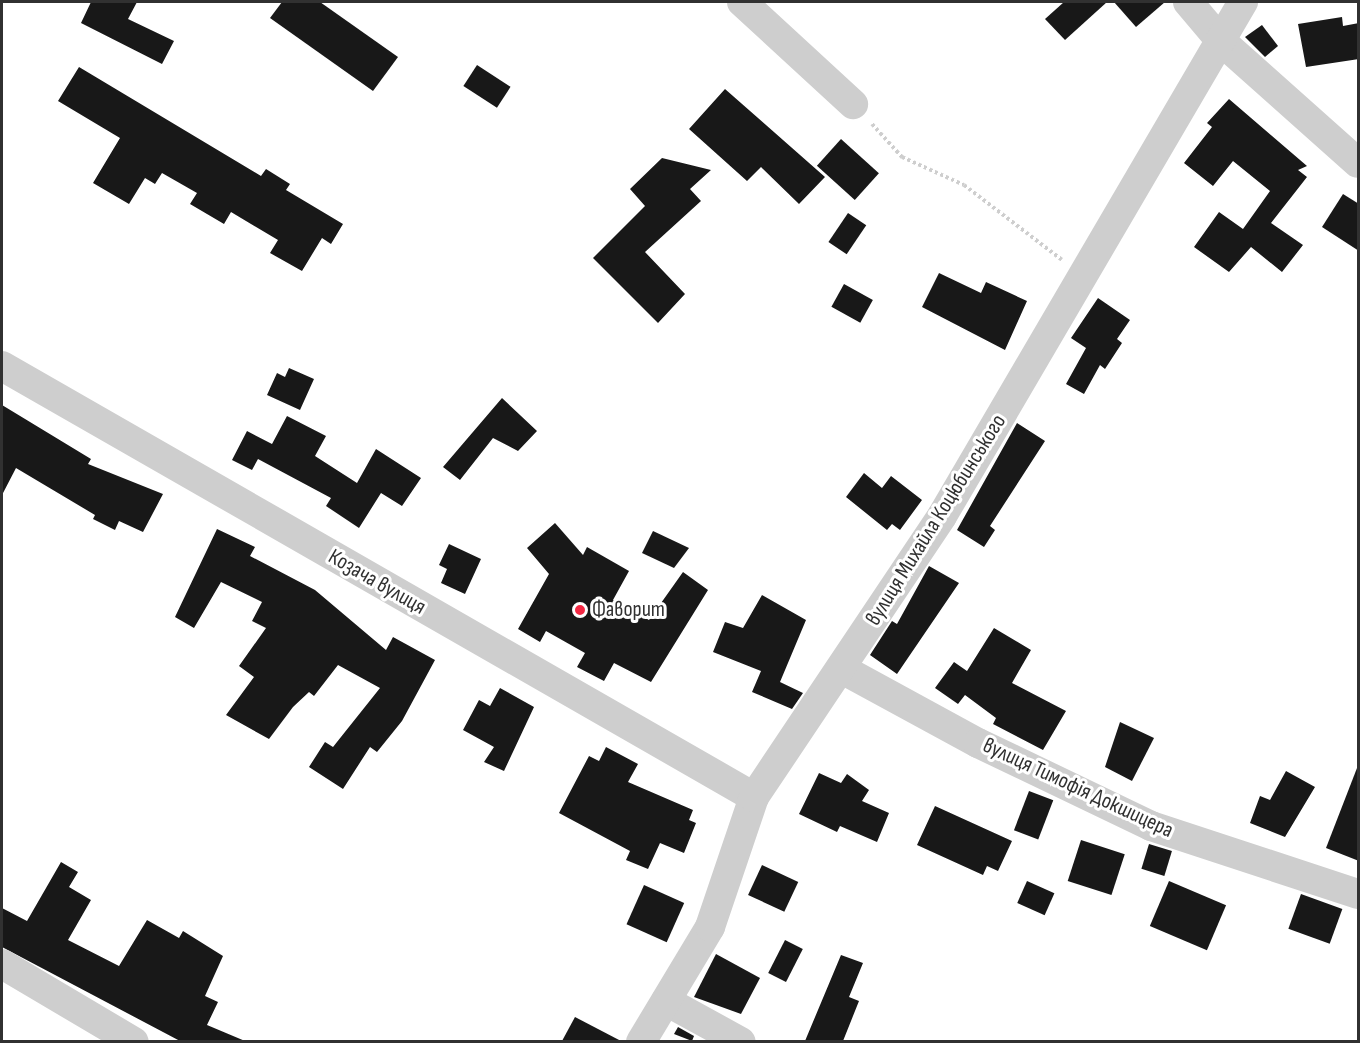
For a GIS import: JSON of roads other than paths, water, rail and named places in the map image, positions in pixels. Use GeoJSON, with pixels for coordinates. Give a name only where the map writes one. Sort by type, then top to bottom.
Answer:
{"type":"FeatureCollection","features":[{"type":"Feature","properties":{"kind":"street"},"geometry":{"type":"LineString","coordinates":[[742,2],[853,104]]}},
{"type":"Feature","properties":{"kind":"street"},"geometry":{"type":"LineString","coordinates":[[1188,2],[1221,41],[1359,163]]}},
{"type":"Feature","properties":{"kind":"street","name":"вулиця Михайла Коцюбинського"},"geometry":{"type":"LineString","coordinates":[[641,1041],[710,927],[754,797],[842,669],[942,516],[1243,2]]}},
{"type":"Feature","properties":{"kind":"street","name":"Козача вулиця"},"geometry":{"type":"LineString","coordinates":[[2,366],[754,797]]}},
{"type":"Feature","properties":{"kind":"street","name":"вулиця Тимофія Докшицера"},"geometry":{"type":"LineString","coordinates":[[842,669],[978,743],[1151,826],[1359,894]]}},
{"type":"Feature","properties":{"kind":"street"},"geometry":{"type":"LineString","coordinates":[[2,964],[134,1041]]}},
{"type":"Feature","properties":{"kind":"street"},"geometry":{"type":"LineString","coordinates":[[666,1001],[741,1041]]}},
{"type":"Feature","properties":{"kind":"place","name":"Фаворит"},"geometry":{"type":"Point","coordinates":[580,610]}}]}
